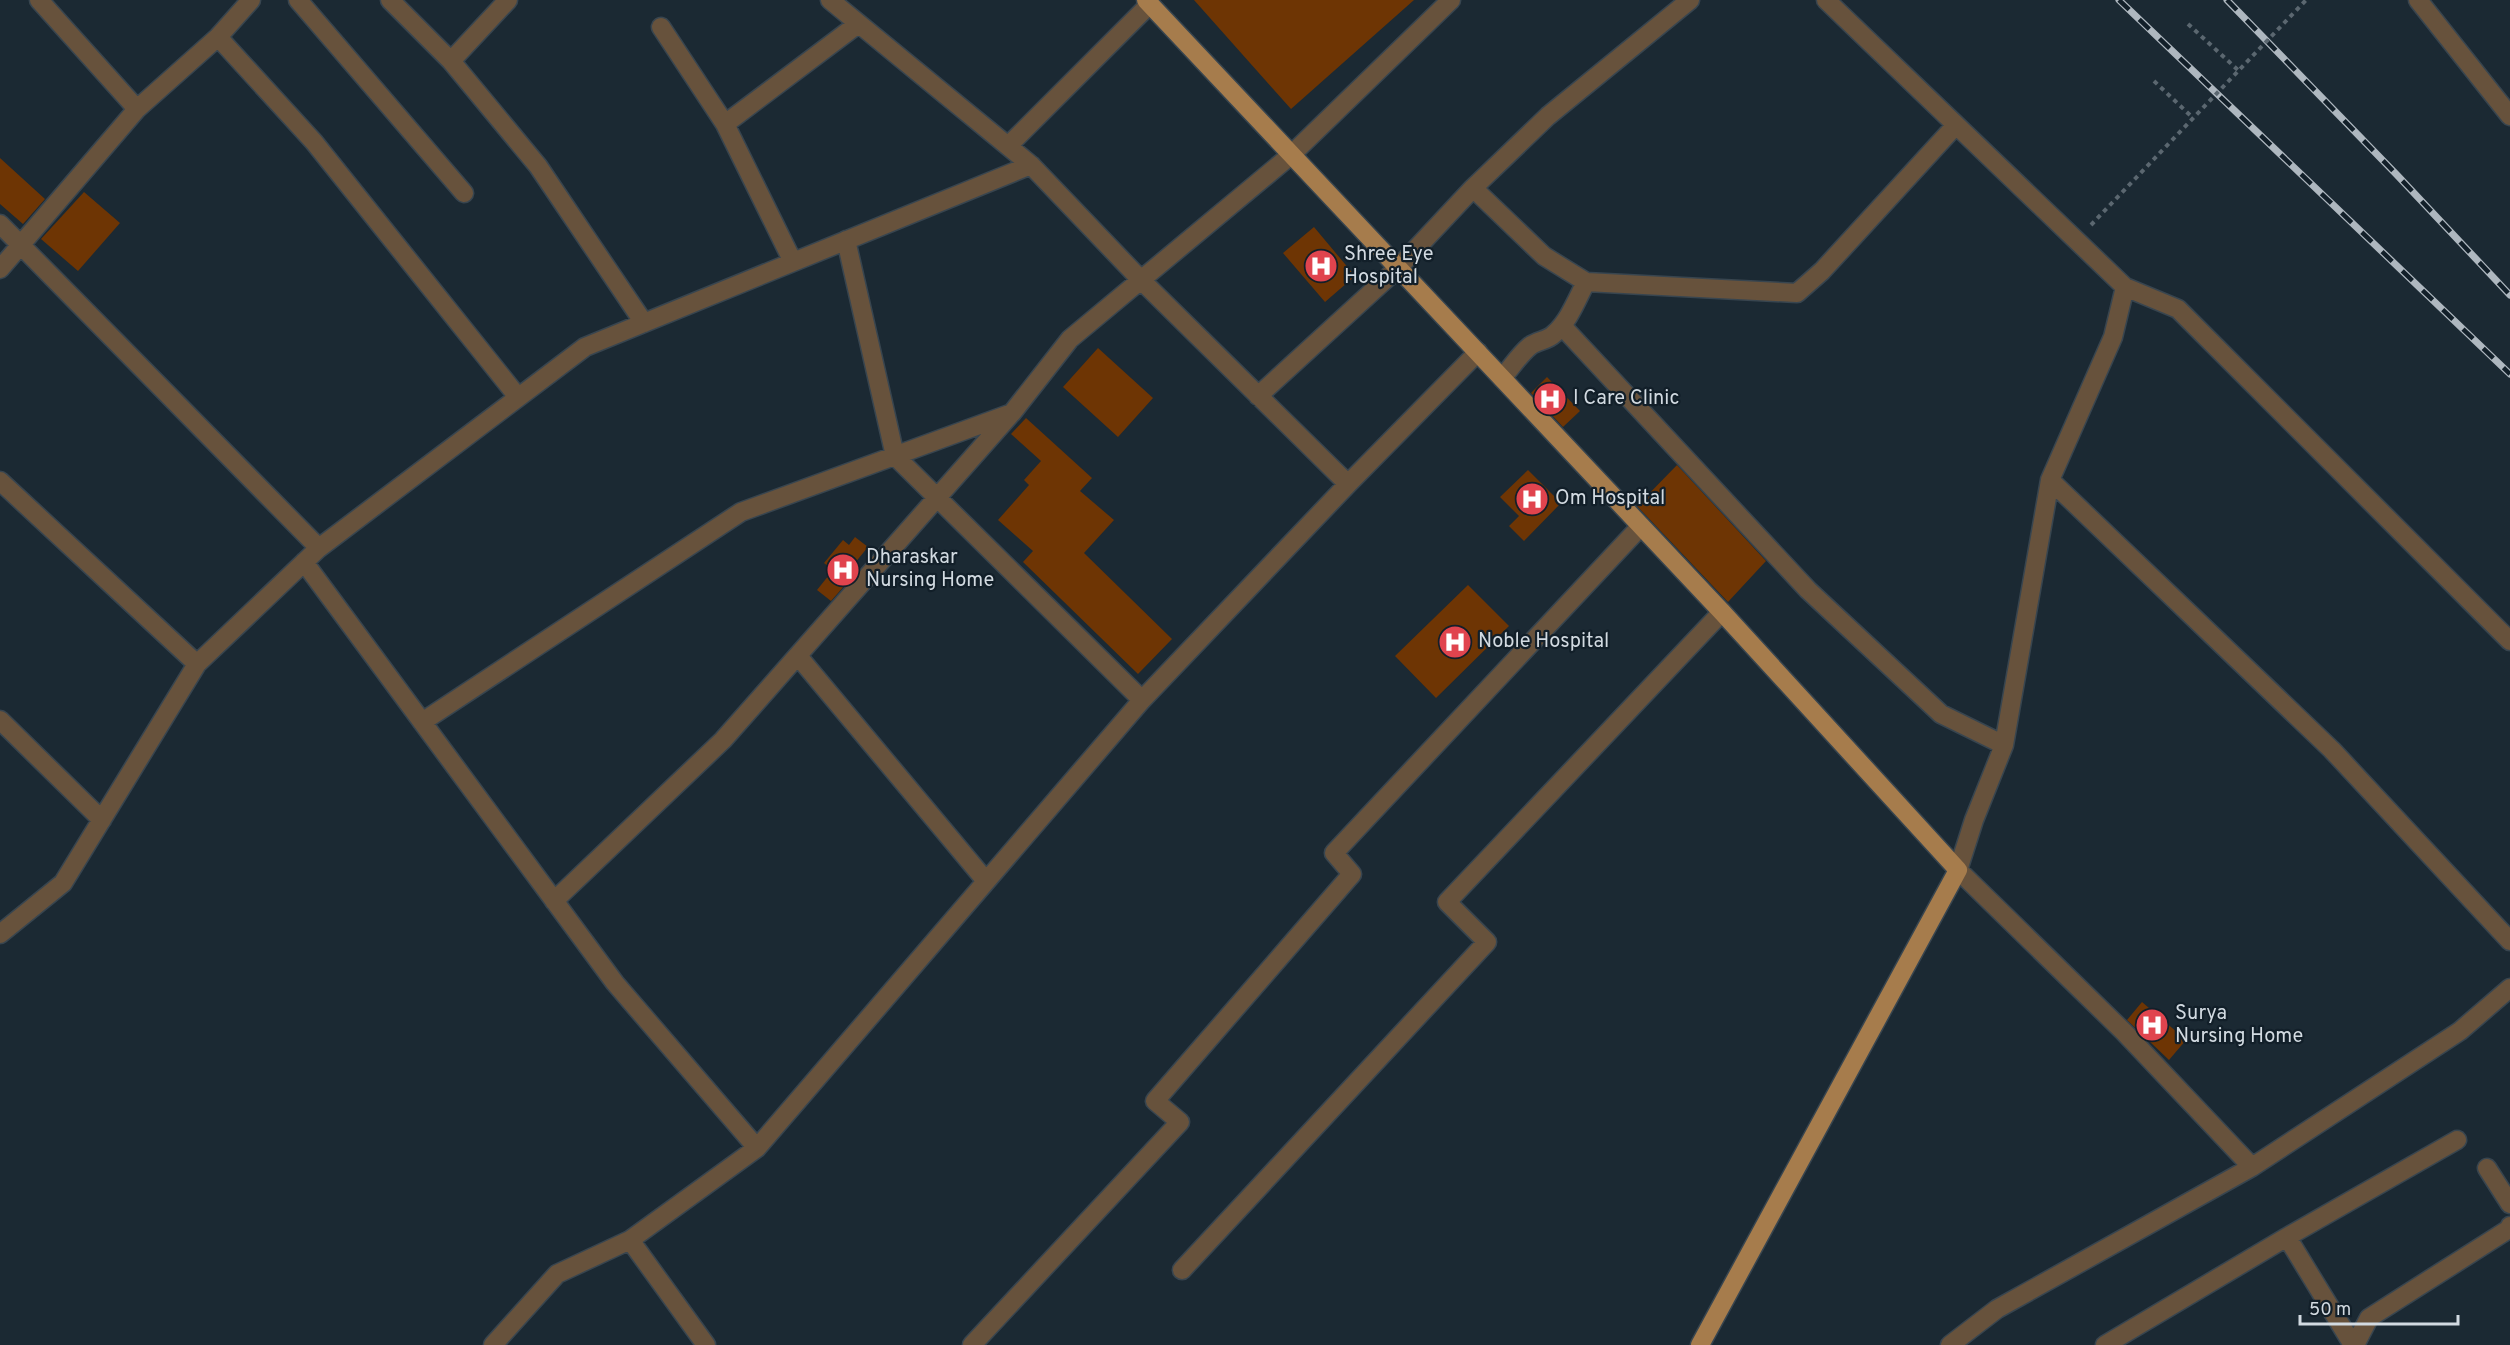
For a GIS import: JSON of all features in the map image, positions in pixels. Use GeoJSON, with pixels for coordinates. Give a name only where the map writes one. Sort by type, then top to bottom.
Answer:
{"type":"FeatureCollection","features":[{"type":"Feature","properties":{"kind":"main road"},"geometry":{"type":"LineString","coordinates":[[1148,2],[1722,612],[1958,870],[1700,1345]]}},
{"type":"Feature","properties":{"kind":"street"},"geometry":{"type":"LineString","coordinates":[[39,0],[137,110]]}},
{"type":"Feature","properties":{"kind":"street"},"geometry":{"type":"LineString","coordinates":[[0,268],[137,110],[218,37],[250,0]]}},
{"type":"Feature","properties":{"kind":"street"},"geometry":{"type":"LineString","coordinates":[[298,0],[464,193]]}},
{"type":"Feature","properties":{"kind":"street"},"geometry":{"type":"LineString","coordinates":[[390,0],[452,61],[538,166],[644,323]]}},
{"type":"Feature","properties":{"kind":"street"},"geometry":{"type":"LineString","coordinates":[[452,61],[508,0]]}},
{"type":"Feature","properties":{"kind":"street"},"geometry":{"type":"LineString","coordinates":[[554,901],[723,740],[1012,413],[1070,339],[1292,154],[1431,6],[1451,0]]}},
{"type":"Feature","properties":{"kind":"street"},"geometry":{"type":"LineString","coordinates":[[1258,396],[1398,268],[1473,188],[1548,116],[1690,0]]}},
{"type":"Feature","properties":{"kind":"street"},"geometry":{"type":"LineString","coordinates":[[1826,0],[2125,287],[2178,309],[2510,641]]}},
{"type":"Feature","properties":{"kind":"street"},"geometry":{"type":"LineString","coordinates":[[2418,0],[2510,116]]}},
{"type":"Feature","properties":{"kind":"street"},"geometry":{"type":"LineString","coordinates":[[837,2],[858,24],[1031,165],[1141,280],[1348,484]]}},
{"type":"Feature","properties":{"kind":"street"},"geometry":{"type":"LineString","coordinates":[[1008,146],[1148,2]]}},
{"type":"Feature","properties":{"kind":"street"},"geometry":{"type":"LineString","coordinates":[[724,124],[858,24]]}},
{"type":"Feature","properties":{"kind":"street"},"geometry":{"type":"LineString","coordinates":[[661,27],[724,124],[793,262]]}},
{"type":"Feature","properties":{"kind":"street"},"geometry":{"type":"LineString","coordinates":[[218,37],[314,142],[518,397]]}},
{"type":"Feature","properties":{"kind":"street"},"geometry":{"type":"LineString","coordinates":[[1473,188],[1544,256],[1586,282],[1797,293],[1822,271],[1956,125]]}},
{"type":"Feature","properties":{"kind":"street"},"geometry":{"type":"LineString","coordinates":[[0,934],[63,883],[197,664],[319,548],[585,347],[1031,165]]}},
{"type":"Feature","properties":{"kind":"street"},"geometry":{"type":"LineString","coordinates":[[0,224],[319,548]]}},
{"type":"Feature","properties":{"kind":"street"},"geometry":{"type":"LineString","coordinates":[[846,240],[895,456],[1142,700]]}},
{"type":"Feature","properties":{"kind":"street"},"geometry":{"type":"LineString","coordinates":[[1502,378],[1530,346],[1547,340],[1562,326],[1586,282]]}},
{"type":"Feature","properties":{"kind":"street"},"geometry":{"type":"LineString","coordinates":[[2125,287],[2113,337],[2050,480],[2004,745],[1974,820],[1958,870],[2140,1048],[2252,1167]]}},
{"type":"Feature","properties":{"kind":"street"},"geometry":{"type":"LineString","coordinates":[[1562,326],[1808,590],[1941,714],[2004,745]]}},
{"type":"Feature","properties":{"kind":"street"},"geometry":{"type":"LineString","coordinates":[[493,1345],[557,1274],[630,1240],[757,1148],[1142,700],[1348,484],[1478,352]]}},
{"type":"Feature","properties":{"kind":"street"},"geometry":{"type":"LineString","coordinates":[[422,722],[741,512],[1012,413]]}},
{"type":"Feature","properties":{"kind":"street"},"geometry":{"type":"LineString","coordinates":[[2050,480],[2332,750],[2510,941]]}},
{"type":"Feature","properties":{"kind":"street"},"geometry":{"type":"LineString","coordinates":[[0,481],[197,664]]}},
{"type":"Feature","properties":{"kind":"street"},"geometry":{"type":"LineString","coordinates":[[972,1345],[1180,1122],[1155,1101],[1352,874],[1334,853],[1641,526]]}},
{"type":"Feature","properties":{"kind":"street"},"geometry":{"type":"LineString","coordinates":[[304,562],[615,983],[757,1148]]}},
{"type":"Feature","properties":{"kind":"street"},"geometry":{"type":"LineString","coordinates":[[1182,1270],[1487,942],[1447,902],[1722,612]]}},
{"type":"Feature","properties":{"kind":"street"},"geometry":{"type":"LineString","coordinates":[[798,656],[986,881]]}},
{"type":"Feature","properties":{"kind":"street"},"geometry":{"type":"LineString","coordinates":[[0,720],[102,820]]}},
{"type":"Feature","properties":{"kind":"street"},"geometry":{"type":"LineString","coordinates":[[1950,1345],[1997,1309],[2252,1167],[2460,1031],[2510,988]]}},
{"type":"Feature","properties":{"kind":"street"},"geometry":{"type":"LineString","coordinates":[[2105,1345],[2457,1140]]}},
{"type":"Feature","properties":{"kind":"street"},"geometry":{"type":"LineString","coordinates":[[2487,1168],[2510,1204]]}},
{"type":"Feature","properties":{"kind":"street"},"geometry":{"type":"LineString","coordinates":[[2287,1237],[2354,1345],[2369,1318],[2509,1229],[2510,1226]]}},
{"type":"Feature","properties":{"kind":"street"},"geometry":{"type":"LineString","coordinates":[[630,1240],[706,1345]]}},
{"type":"Feature","properties":{"kind":"path"},"geometry":{"type":"LineString","coordinates":[[2091,225],[2306,0]]}},
{"type":"Feature","properties":{"kind":"path"},"geometry":{"type":"LineString","coordinates":[[2188,24],[2238,70]]}},
{"type":"Feature","properties":{"kind":"path"},"geometry":{"type":"LineString","coordinates":[[2154,81],[2192,117]]}},
{"type":"Feature","properties":{"kind":"building"},"geometry":{"type":"Polygon","coordinates":[[[1194,0],[1414,0],[1291,109],[1194,0]]]}},
{"type":"Feature","properties":{"kind":"building"},"geometry":{"type":"Polygon","coordinates":[[[0,158],[45,199],[23,224],[0,204],[0,158]]]}},
{"type":"Feature","properties":{"kind":"building"},"geometry":{"type":"Polygon","coordinates":[[[84,192],[120,223],[78,271],[41,239],[84,192]]]}},
{"type":"Feature","properties":{"kind":"building"},"geometry":{"type":"Polygon","coordinates":[[[1314,227],[1355,276],[1325,302],[1283,253],[1314,227]]]}},
{"type":"Feature","properties":{"kind":"building"},"geometry":{"type":"Polygon","coordinates":[[[1098,348],[1153,398],[1118,437],[1063,387],[1098,348]]]}},
{"type":"Feature","properties":{"kind":"building"},"geometry":{"type":"Polygon","coordinates":[[[1547,377],[1580,411],[1563,427],[1531,393],[1547,377]]]}},
{"type":"Feature","properties":{"kind":"building"},"geometry":{"type":"Polygon","coordinates":[[[1026,418],[1092,478],[1080,491],[1114,520],[1084,553],[1172,639],[1138,674],[1023,562],[1033,551],[998,520],[1029,485],[1024,480],[1041,461],[1011,434],[1026,418]]]}},
{"type":"Feature","properties":{"kind":"building"},"geometry":{"type":"Polygon","coordinates":[[[1677,465],[1766,561],[1728,602],[1637,506],[1677,465]]]}},
{"type":"Feature","properties":{"kind":"building"},"geometry":{"type":"Polygon","coordinates":[[[1528,470],[1561,503],[1524,541],[1509,526],[1519,516],[1500,497],[1528,470]]]}},
{"type":"Feature","properties":{"kind":"building"},"geometry":{"type":"Polygon","coordinates":[[[855,537],[868,547],[854,564],[860,568],[831,601],[817,590],[833,570],[824,563],[843,540],[849,545],[855,537]]]}},
{"type":"Feature","properties":{"kind":"building"},"geometry":{"type":"Polygon","coordinates":[[[1468,585],[1509,626],[1436,698],[1395,656],[1468,585]]]}},
{"type":"Feature","properties":{"kind":"building"},"geometry":{"type":"Polygon","coordinates":[[[2142,1002],[2186,1040],[2169,1060],[2127,1020],[2142,1002]]]}},
{"type":"Feature","properties":{"kind":"railway"},"geometry":{"type":"LineString","coordinates":[[2119,0],[2510,374]]}},
{"type":"Feature","properties":{"kind":"railway"},"geometry":{"type":"LineString","coordinates":[[2227,0],[2510,295]]}},
{"type":"Feature","properties":{"kind":"place","name":"Shree Eye Hospital"},"geometry":{"type":"Point","coordinates":[1321,266]}},
{"type":"Feature","properties":{"kind":"place","name":"I Care Clinic"},"geometry":{"type":"Point","coordinates":[1550,399]}},
{"type":"Feature","properties":{"kind":"place","name":"Om Hospital"},"geometry":{"type":"Point","coordinates":[1532,499]}},
{"type":"Feature","properties":{"kind":"place","name":"Dharaskar Nursing Home"},"geometry":{"type":"Point","coordinates":[843,570]}},
{"type":"Feature","properties":{"kind":"place","name":"Noble Hospital"},"geometry":{"type":"Point","coordinates":[1455,642]}},
{"type":"Feature","properties":{"kind":"place","name":"Surya Nursing Home"},"geometry":{"type":"Point","coordinates":[2152,1025]}}]}
